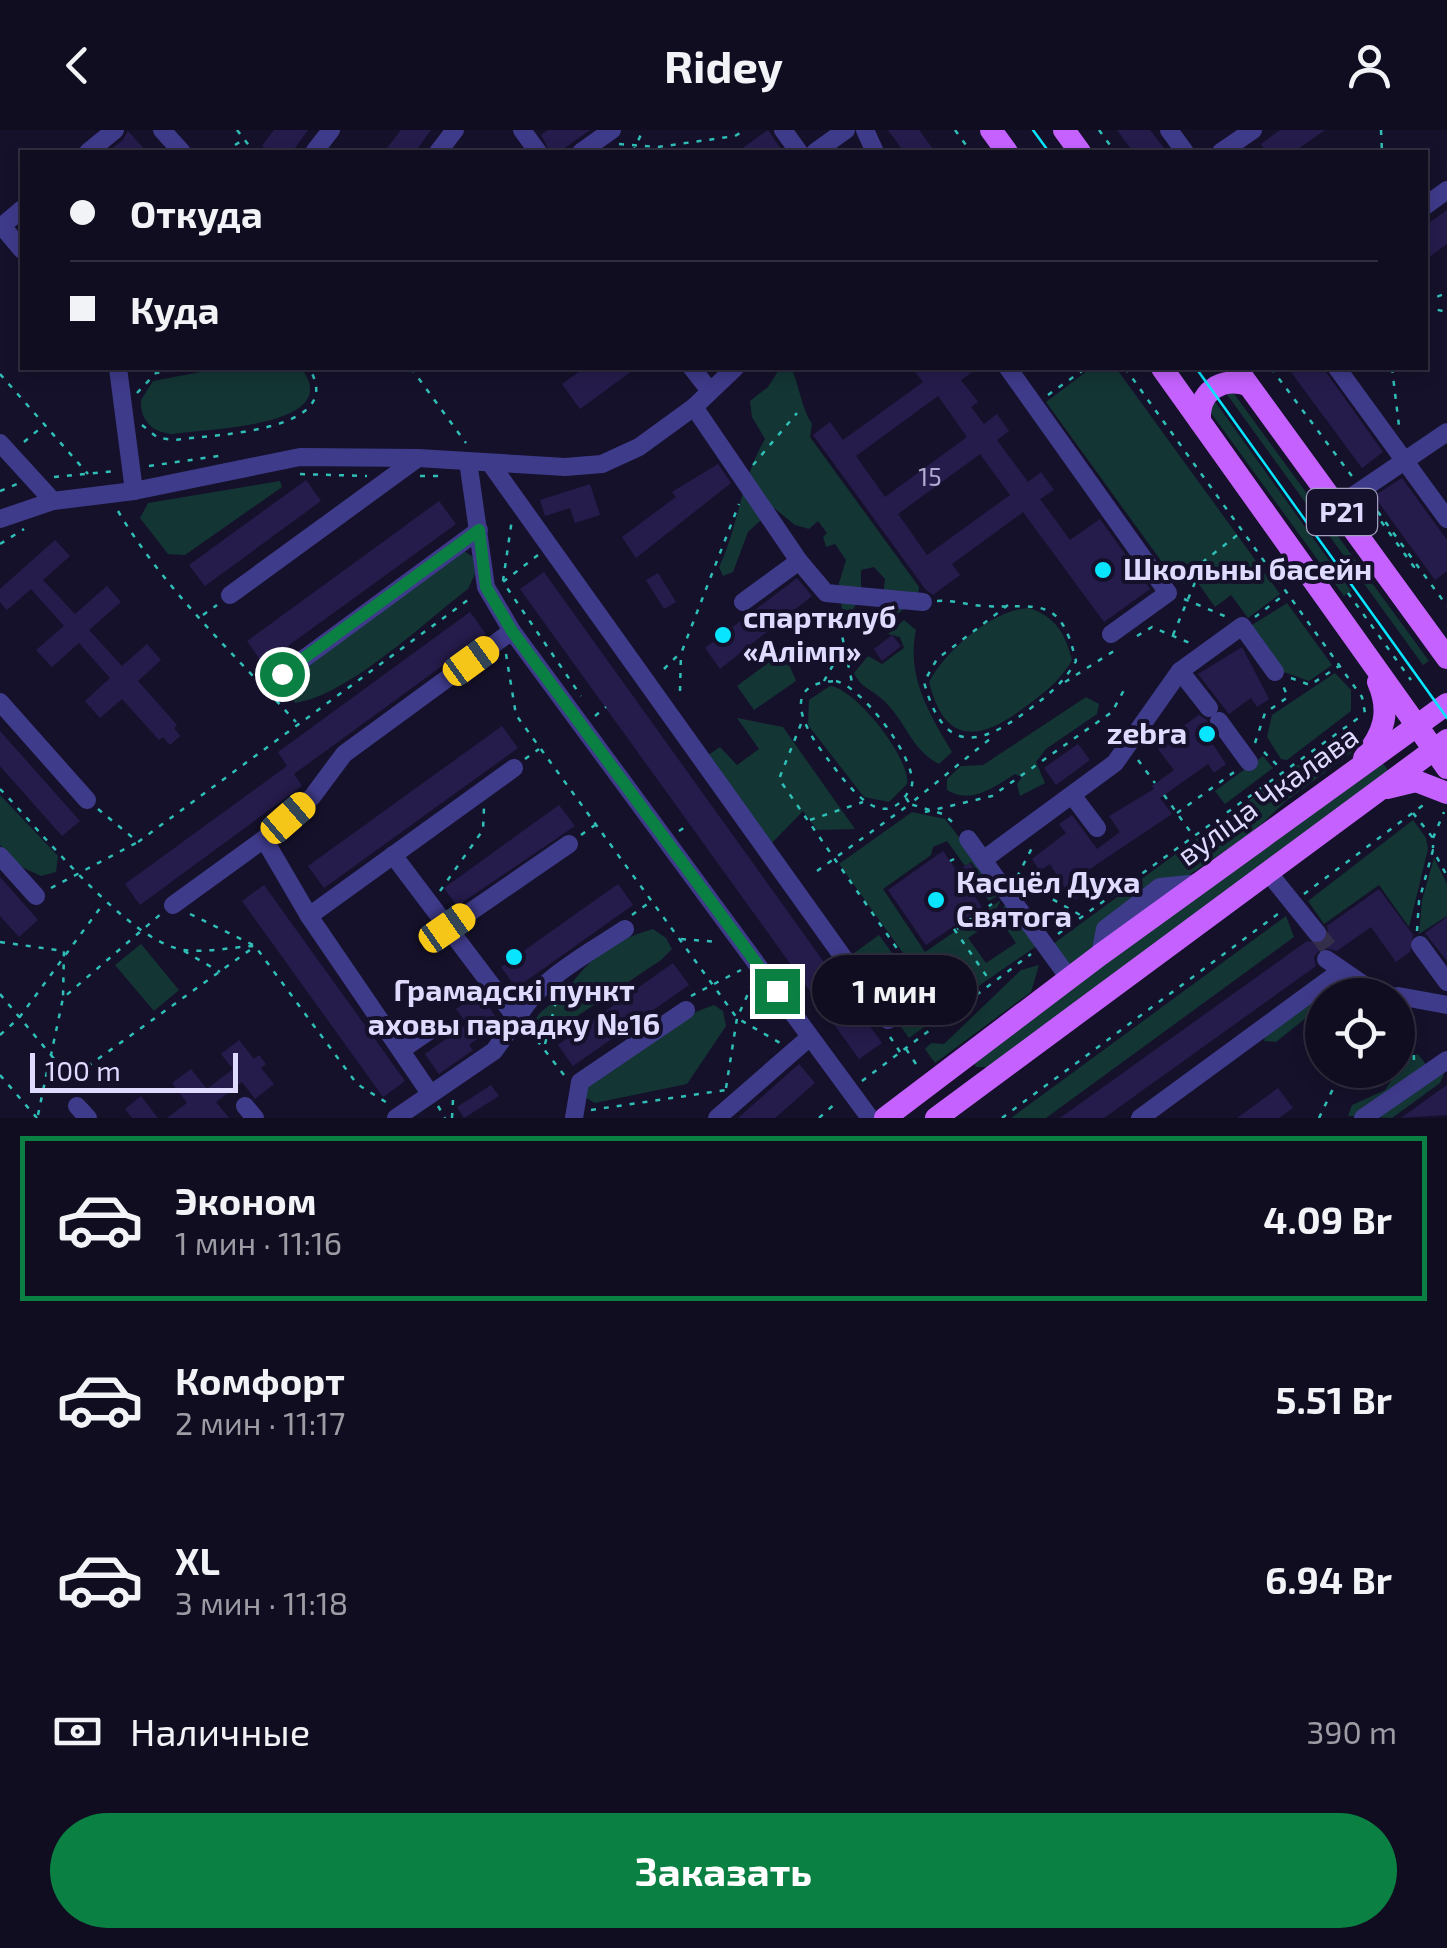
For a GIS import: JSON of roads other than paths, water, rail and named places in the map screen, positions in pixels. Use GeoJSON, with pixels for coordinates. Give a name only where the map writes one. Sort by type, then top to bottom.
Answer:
{"type":"FeatureCollection","features":[{"type":"Feature","properties":{"kind":"main road"},"geometry":{"type":"LineString","coordinates":[[991,130],[1006,150]]}},
{"type":"Feature","properties":{"kind":"main road"},"geometry":{"type":"LineString","coordinates":[[1168,376],[1203,384],[1217,370]]}},
{"type":"Feature","properties":{"kind":"main road","name":"Р21"},"geometry":{"type":"LineString","coordinates":[[1168,376],[1416,726],[1442,753]]}},
{"type":"Feature","properties":{"kind":"main road"},"geometry":{"type":"LineString","coordinates":[[1200,422],[1203,399],[1214,387],[1242,376]]}},
{"type":"Feature","properties":{"kind":"main road","name":"Р21"},"geometry":{"type":"LineString","coordinates":[[1242,376],[1349,508],[1447,658]]}},
{"type":"Feature","properties":{"kind":"main road"},"geometry":{"type":"LineString","coordinates":[[1353,772],[1376,742],[1386,720],[1386,698],[1370,662]]}},
{"type":"Feature","properties":{"kind":"main road","name":"вуліца Чкалава"},"geometry":{"type":"LineString","coordinates":[[886,1118],[931,1076],[975,1049],[1447,704]]}},
{"type":"Feature","properties":{"kind":"main road","name":"вуліца Чкалава"},"geometry":{"type":"LineString","coordinates":[[936,1118],[1379,789],[1442,753]]}},
{"type":"Feature","properties":{"kind":"main road"},"geometry":{"type":"LineString","coordinates":[[1379,789],[1416,780],[1441,797]]}},
{"type":"Feature","properties":{"kind":"main road"},"geometry":{"type":"LineString","coordinates":[[975,1049],[968,1060],[974,1073],[984,1077],[994,1074]]}},
{"type":"Feature","properties":{"kind":"main road"},"geometry":{"type":"LineString","coordinates":[[931,1076],[951,1075],[958,1080],[961,1088],[957,1101]]}},
{"type":"Feature","properties":{"kind":"street"},"geometry":{"type":"LineString","coordinates":[[90,150],[114,130]]}},
{"type":"Feature","properties":{"kind":"street"},"geometry":{"type":"LineString","coordinates":[[162,130],[180,150]]}},
{"type":"Feature","properties":{"kind":"street"},"geometry":{"type":"LineString","coordinates":[[316,150],[331,130]]}},
{"type":"Feature","properties":{"kind":"street"},"geometry":{"type":"LineString","coordinates":[[440,150],[455,130]]}},
{"type":"Feature","properties":{"kind":"street"},"geometry":{"type":"LineString","coordinates":[[588,148],[612,130]]}},
{"type":"Feature","properties":{"kind":"street"},"geometry":{"type":"LineString","coordinates":[[783,130],[799,150]]}},
{"type":"Feature","properties":{"kind":"street"},"geometry":{"type":"LineString","coordinates":[[805,150],[846,130]]}},
{"type":"Feature","properties":{"kind":"street"},"geometry":{"type":"LineString","coordinates":[[1224,150],[1247,132]]}},
{"type":"Feature","properties":{"kind":"street"},"geometry":{"type":"LineString","coordinates":[[20,210],[2,226],[20,248]]}},
{"type":"Feature","properties":{"kind":"street"},"geometry":{"type":"LineString","coordinates":[[118,370],[134,491]]}},
{"type":"Feature","properties":{"kind":"street"},"geometry":{"type":"LineString","coordinates":[[694,370],[710,391]]}},
{"type":"Feature","properties":{"kind":"street"},"geometry":{"type":"LineString","coordinates":[[0,519],[53,501],[134,491],[300,457],[470,457],[490,463],[602,464],[639,447],[694,406],[733,370]]}},
{"type":"Feature","properties":{"kind":"street"},"geometry":{"type":"LineString","coordinates":[[1009,370],[1168,593],[1117,640]]}},
{"type":"Feature","properties":{"kind":"street"},"geometry":{"type":"LineString","coordinates":[[1339,370],[1447,519]]}},
{"type":"Feature","properties":{"kind":"street"},"geometry":{"type":"LineString","coordinates":[[694,406],[748,477],[799,561],[826,593],[923,602]]}},
{"type":"Feature","properties":{"kind":"street"},"geometry":{"type":"LineString","coordinates":[[1349,508],[1447,432]]}},
{"type":"Feature","properties":{"kind":"street"},"geometry":{"type":"LineString","coordinates":[[0,444],[53,501]]}},
{"type":"Feature","properties":{"kind":"street"},"geometry":{"type":"LineString","coordinates":[[470,457],[479,530],[507,634],[870,1118]]}},
{"type":"Feature","properties":{"kind":"street"},"geometry":{"type":"LineString","coordinates":[[230,595],[418,458]]}},
{"type":"Feature","properties":{"kind":"street"},"geometry":{"type":"LineString","coordinates":[[490,463],[888,1028]]}},
{"type":"Feature","properties":{"kind":"street"},"geometry":{"type":"LineString","coordinates":[[282,674],[479,530]]}},
{"type":"Feature","properties":{"kind":"street"},"geometry":{"type":"LineString","coordinates":[[743,602],[799,561]]}},
{"type":"Feature","properties":{"kind":"street"},"geometry":{"type":"LineString","coordinates":[[983,860],[1115,763],[1180,670],[1242,626],[1275,672]]}},
{"type":"Feature","properties":{"kind":"street"},"geometry":{"type":"LineString","coordinates":[[172,905],[264,839],[312,797],[344,754],[507,634]]}},
{"type":"Feature","properties":{"kind":"street"},"geometry":{"type":"LineString","coordinates":[[1180,670],[1249,762]]}},
{"type":"Feature","properties":{"kind":"street"},"geometry":{"type":"LineString","coordinates":[[0,702],[88,800]]}},
{"type":"Feature","properties":{"kind":"street"},"geometry":{"type":"LineString","coordinates":[[309,916],[514,768]]}},
{"type":"Feature","properties":{"kind":"street"},"geometry":{"type":"LineString","coordinates":[[1072,795],[1097,828]]}},
{"type":"Feature","properties":{"kind":"street"},"geometry":{"type":"LineString","coordinates":[[968,838],[1069,978]]}},
{"type":"Feature","properties":{"kind":"street"},"geometry":{"type":"LineString","coordinates":[[264,839],[309,916],[429,1092]]}},
{"type":"Feature","properties":{"kind":"street"},"geometry":{"type":"LineString","coordinates":[[447,928],[569,844]]}},
{"type":"Feature","properties":{"kind":"street"},"geometry":{"type":"LineString","coordinates":[[393,855],[517,1019]]}},
{"type":"Feature","properties":{"kind":"street"},"geometry":{"type":"LineString","coordinates":[[0,856],[36,896]]}},
{"type":"Feature","properties":{"kind":"street"},"geometry":{"type":"LineString","coordinates":[[1266,871],[1314,936]]}},
{"type":"Feature","properties":{"kind":"street"},"geometry":{"type":"LineString","coordinates":[[399,1115],[494,1051],[525,1004],[565,970],[625,929]]}},
{"type":"Feature","properties":{"kind":"street"},"geometry":{"type":"LineString","coordinates":[[1418,942],[1447,982]]}},
{"type":"Feature","properties":{"kind":"street"},"geometry":{"type":"LineString","coordinates":[[1313,978],[1334,961],[1356,978]]}},
{"type":"Feature","properties":{"kind":"street"},"geometry":{"type":"LineString","coordinates":[[1140,1118],[1305,984]]}},
{"type":"Feature","properties":{"kind":"street"},"geometry":{"type":"LineString","coordinates":[[1415,999],[1447,1005]]}},
{"type":"Feature","properties":{"kind":"street"},"geometry":{"type":"LineString","coordinates":[[574,1115],[580,1082],[682,1007]]}},
{"type":"Feature","properties":{"kind":"street"},"geometry":{"type":"LineString","coordinates":[[401,1050],[429,1031]]}},
{"type":"Feature","properties":{"kind":"street"},"geometry":{"type":"LineString","coordinates":[[716,1118],[810,1036]]}},
{"type":"Feature","properties":{"kind":"street"},"geometry":{"type":"LineString","coordinates":[[1363,1118],[1447,1060]]}},
{"type":"Feature","properties":{"kind":"tunnel"},"geometry":{"type":"LineString","coordinates":[[1317,933],[1333,954]]}},
{"type":"Feature","properties":{"kind":"tram line"},"geometry":{"type":"LineString","coordinates":[[1033,130],[1048,150]]}},
{"type":"Feature","properties":{"kind":"tram line"},"geometry":{"type":"LineString","coordinates":[[1197,370],[1447,718]]}},
{"type":"Feature","properties":{"kind":"place","name":"Школьны басейн"},"geometry":{"type":"Point","coordinates":[1103,570]}},
{"type":"Feature","properties":{"kind":"place","name":"спартклуб «Алімп»"},"geometry":{"type":"Point","coordinates":[723,635]}},
{"type":"Feature","properties":{"kind":"place","name":"zebra"},"geometry":{"type":"Point","coordinates":[1207,734]}},
{"type":"Feature","properties":{"kind":"place","name":"Касцёл Духа Святога"},"geometry":{"type":"Point","coordinates":[936,900]}},
{"type":"Feature","properties":{"kind":"place","name":"Грамадскі пункт аховы парадку №16"},"geometry":{"type":"Point","coordinates":[514,957]}}]}
